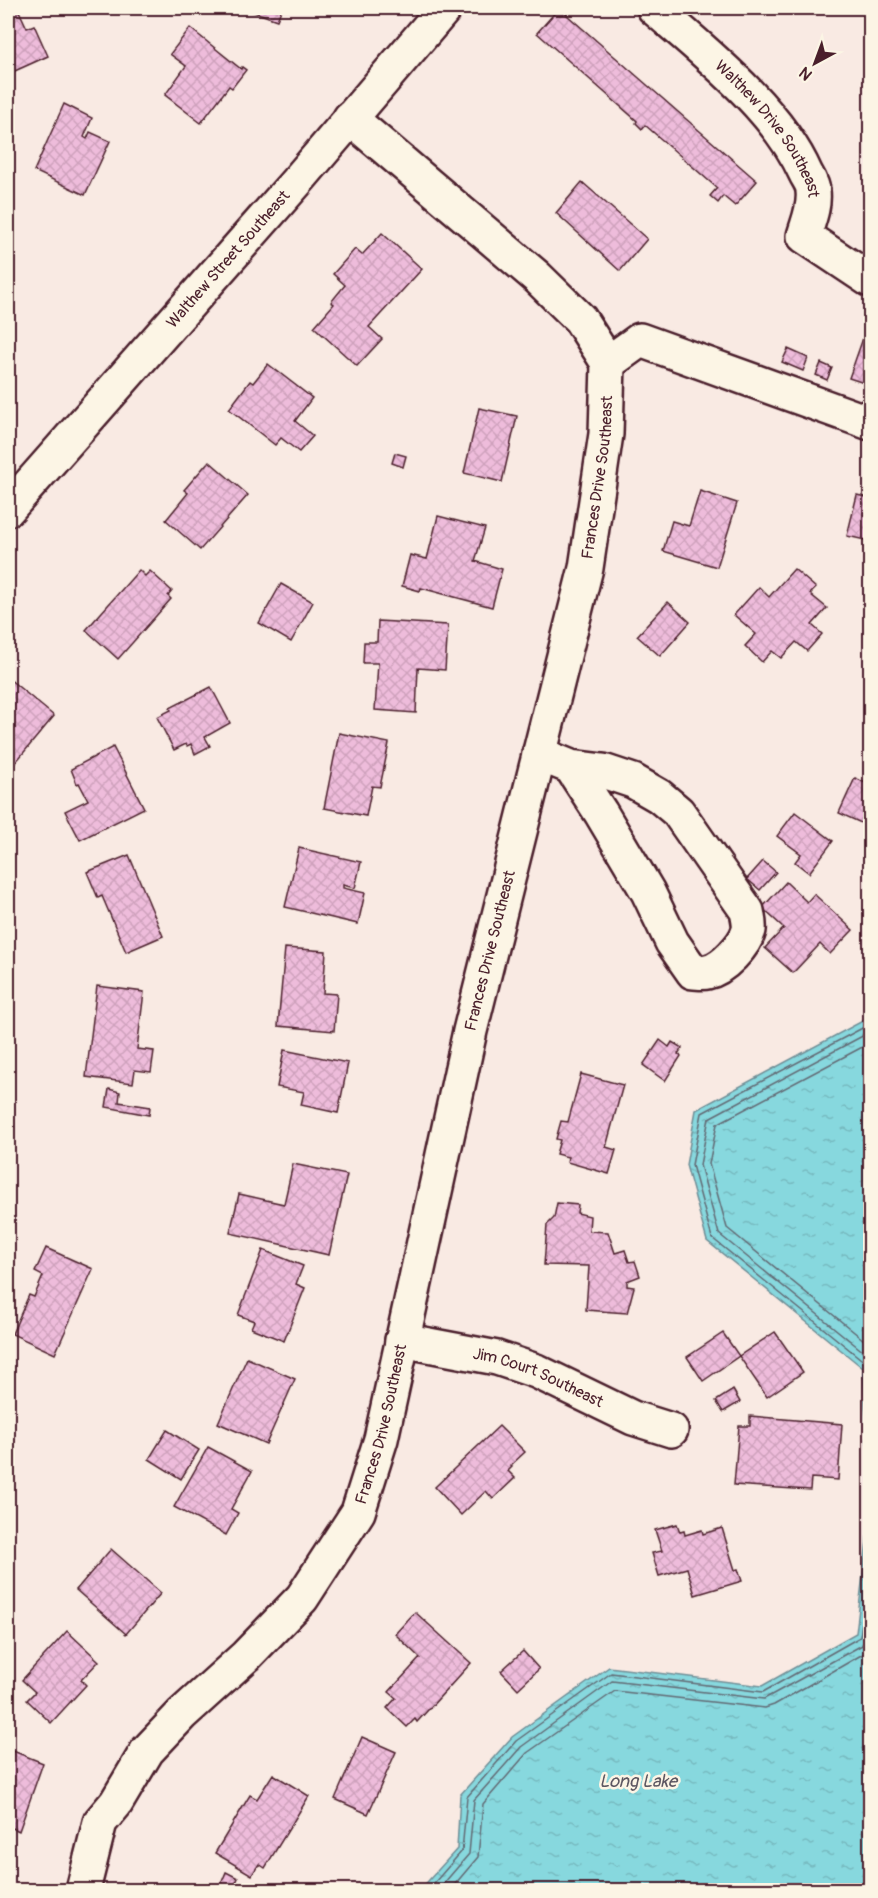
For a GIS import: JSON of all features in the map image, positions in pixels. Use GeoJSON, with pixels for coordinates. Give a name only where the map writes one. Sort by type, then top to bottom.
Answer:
{"type":"FeatureCollection","features":[{"type":"Feature","properties":{"kind":"street","name":"Walthew Street Southeast"},"geometry":{"type":"LineString","coordinates":[[8,508],[444,8]]}},
{"type":"Feature","properties":{"kind":"street","name":"Walthew Drive Southeast"},"geometry":{"type":"LineString","coordinates":[[654,8],[696,44],[765,111],[785,136],[802,164],[813,190],[812,212],[804,236],[870,280]]}},
{"type":"Feature","properties":{"kind":"street"},"geometry":{"type":"LineString","coordinates":[[350,118],[537,277],[580,319],[608,363],[640,340],[870,423]]}},
{"type":"Feature","properties":{"kind":"street","name":"Frances Drive Southeast"},"geometry":{"type":"LineString","coordinates":[[83,1890],[100,1822],[116,1803],[147,1751],[182,1714],[246,1656],[302,1598],[358,1512],[381,1439],[470,1031],[585,568],[606,434],[608,363]]}},
{"type":"Feature","properties":{"kind":"street"},"geometry":{"type":"LineString","coordinates":[[539,754],[571,767],[603,771],[633,781],[659,796],[678,812],[747,911],[749,927],[746,939],[738,950],[722,964],[707,972],[693,972],[672,942],[648,892],[571,767]]}},
{"type":"Feature","properties":{"kind":"street","name":"Jim Court Southeast"},"geometry":{"type":"LineString","coordinates":[[402,1340],[497,1358],[536,1371],[633,1418],[671,1430]]}},
{"type":"Feature","properties":{"kind":"water"},"geometry":{"type":"Polygon","coordinates":[[[870,1017],[870,1489],[863,1368],[707,1241],[686,1165],[696,1110],[870,1017]]]}},
{"type":"Feature","properties":{"kind":"water","name":"Long Lake"},"geometry":{"type":"Polygon","coordinates":[[[870,1516],[870,1890],[420,1890],[457,1849],[460,1795],[512,1737],[609,1667],[762,1686],[856,1633],[870,1516]]]}},
{"type":"Feature","properties":{"kind":"building"},"geometry":{"type":"Polygon","coordinates":[[[8,8],[12,8],[14,13],[19,11],[27,28],[34,25],[48,56],[8,74],[8,8]]]}},
{"type":"Feature","properties":{"kind":"building"},"geometry":{"type":"Polygon","coordinates":[[[243,8],[282,8],[277,20],[243,8]]]}},
{"type":"Feature","properties":{"kind":"building"},"geometry":{"type":"Polygon","coordinates":[[[559,8],[757,181],[735,206],[723,196],[718,203],[710,196],[717,188],[645,125],[642,129],[636,123],[637,121],[537,33],[559,8]]]}},
{"type":"Feature","properties":{"kind":"building"},"geometry":{"type":"Polygon","coordinates":[[[190,28],[241,69],[242,67],[246,70],[232,88],[229,86],[201,123],[165,95],[186,66],[170,54],[190,28]]]}},
{"type":"Feature","properties":{"kind":"building"},"geometry":{"type":"Polygon","coordinates":[[[64,104],[92,118],[84,137],[87,139],[90,132],[110,141],[85,195],[34,171],[64,104]]]}},
{"type":"Feature","properties":{"kind":"building"},"geometry":{"type":"Polygon","coordinates":[[[582,182],[647,239],[620,271],[556,213],[582,182]]]}},
{"type":"Feature","properties":{"kind":"building"},"geometry":{"type":"Polygon","coordinates":[[[382,233],[422,269],[369,327],[382,339],[357,366],[314,327],[334,304],[331,302],[345,285],[333,274],[355,249],[362,255],[382,233]]]}},
{"type":"Feature","properties":{"kind":"building"},"geometry":{"type":"Polygon","coordinates":[[[868,324],[870,325],[870,385],[849,378],[868,324]]]}},
{"type":"Feature","properties":{"kind":"building"},"geometry":{"type":"Polygon","coordinates":[[[788,349],[808,358],[803,371],[782,362],[788,349]]]}},
{"type":"Feature","properties":{"kind":"building"},"geometry":{"type":"Polygon","coordinates":[[[821,363],[832,368],[827,380],[816,375],[821,363]]]}},
{"type":"Feature","properties":{"kind":"building"},"geometry":{"type":"Polygon","coordinates":[[[268,364],[312,398],[295,421],[313,436],[299,452],[281,438],[275,445],[229,409],[250,381],[253,383],[268,364]]]}},
{"type":"Feature","properties":{"kind":"building"},"geometry":{"type":"Polygon","coordinates":[[[479,408],[517,416],[502,482],[464,473],[479,408]]]}},
{"type":"Feature","properties":{"kind":"building"},"geometry":{"type":"Polygon","coordinates":[[[395,453],[406,456],[403,467],[392,463],[395,453]]]}},
{"type":"Feature","properties":{"kind":"building"},"geometry":{"type":"Polygon","coordinates":[[[209,461],[248,495],[200,550],[166,520],[188,493],[184,490],[209,461]]]}},
{"type":"Feature","properties":{"kind":"building"},"geometry":{"type":"Polygon","coordinates":[[[700,491],[737,503],[717,567],[663,551],[672,521],[689,526],[700,491]]]}},
{"type":"Feature","properties":{"kind":"building"},"geometry":{"type":"Polygon","coordinates":[[[857,495],[870,498],[870,541],[847,536],[857,495]]]}},
{"type":"Feature","properties":{"kind":"building"},"geometry":{"type":"Polygon","coordinates":[[[438,516],[485,528],[475,561],[502,569],[492,607],[421,588],[420,591],[402,586],[410,555],[427,559],[438,516]]]}},
{"type":"Feature","properties":{"kind":"building"},"geometry":{"type":"Polygon","coordinates":[[[794,569],[816,588],[810,594],[827,608],[812,625],[822,634],[807,651],[796,642],[781,658],[772,651],[762,662],[745,646],[756,634],[734,615],[759,587],[769,597],[794,569]]]}},
{"type":"Feature","properties":{"kind":"building"},"geometry":{"type":"Polygon","coordinates":[[[139,570],[145,576],[150,571],[172,591],[168,596],[171,599],[118,659],[86,630],[139,570]]]}},
{"type":"Feature","properties":{"kind":"building"},"geometry":{"type":"Polygon","coordinates":[[[281,584],[313,602],[291,642],[259,623],[281,584]]]}},
{"type":"Feature","properties":{"kind":"building"},"geometry":{"type":"Polygon","coordinates":[[[668,602],[690,622],[660,656],[637,636],[668,602]]]}},
{"type":"Feature","properties":{"kind":"building"},"geometry":{"type":"Polygon","coordinates":[[[378,621],[448,625],[445,670],[418,668],[416,713],[375,710],[378,663],[363,663],[364,642],[377,642],[378,621]]]}},
{"type":"Feature","properties":{"kind":"building"},"geometry":{"type":"Polygon","coordinates":[[[8,678],[54,716],[15,763],[8,757],[8,678]]]}},
{"type":"Feature","properties":{"kind":"building"},"geometry":{"type":"Polygon","coordinates":[[[211,687],[230,723],[205,737],[210,746],[195,754],[191,744],[174,750],[157,717],[211,687]]]}},
{"type":"Feature","properties":{"kind":"building"},"geometry":{"type":"Polygon","coordinates":[[[339,733],[389,743],[380,787],[372,786],[366,816],[324,808],[339,733]]]}},
{"type":"Feature","properties":{"kind":"building"},"geometry":{"type":"Polygon","coordinates":[[[113,747],[144,808],[80,840],[65,811],[88,800],[79,783],[77,784],[71,769],[113,747]]]}},
{"type":"Feature","properties":{"kind":"building"},"geometry":{"type":"Polygon","coordinates":[[[855,778],[870,785],[870,827],[839,813],[855,778]]]}},
{"type":"Feature","properties":{"kind":"building"},"geometry":{"type":"Polygon","coordinates":[[[795,812],[833,841],[809,873],[795,862],[801,854],[777,836],[795,812]]]}},
{"type":"Feature","properties":{"kind":"building"},"geometry":{"type":"Polygon","coordinates":[[[299,848],[361,862],[355,888],[343,885],[343,888],[365,893],[358,924],[285,907],[299,848]]]}},
{"type":"Feature","properties":{"kind":"building"},"geometry":{"type":"Polygon","coordinates":[[[129,855],[163,936],[126,952],[102,896],[98,898],[87,872],[129,855]]]}},
{"type":"Feature","properties":{"kind":"building"},"geometry":{"type":"Polygon","coordinates":[[[763,861],[776,872],[760,890],[747,879],[763,861]]]}},
{"type":"Feature","properties":{"kind":"building"},"geometry":{"type":"Polygon","coordinates":[[[786,882],[807,902],[814,894],[853,930],[830,954],[820,944],[793,973],[765,948],[784,928],[762,908],[786,882]]]}},
{"type":"Feature","properties":{"kind":"building"},"geometry":{"type":"Polygon","coordinates":[[[285,948],[326,951],[323,993],[337,994],[334,1031],[278,1026],[285,948]]]}},
{"type":"Feature","properties":{"kind":"building"},"geometry":{"type":"Polygon","coordinates":[[[97,986],[144,992],[137,1049],[154,1051],[151,1072],[135,1070],[133,1083],[86,1077],[97,986]]]}},
{"type":"Feature","properties":{"kind":"building"},"geometry":{"type":"Polygon","coordinates":[[[660,1040],[669,1047],[672,1042],[682,1048],[678,1054],[681,1056],[665,1081],[643,1065],[660,1040]]]}},
{"type":"Feature","properties":{"kind":"building"},"geometry":{"type":"Polygon","coordinates":[[[284,1050],[348,1063],[338,1113],[301,1105],[304,1092],[277,1087],[284,1050]]]}},
{"type":"Feature","properties":{"kind":"building"},"geometry":{"type":"Polygon","coordinates":[[[581,1074],[623,1085],[606,1147],[616,1150],[609,1174],[567,1162],[568,1157],[556,1154],[560,1140],[556,1139],[561,1121],[568,1122],[581,1074]]]}},
{"type":"Feature","properties":{"kind":"building"},"geometry":{"type":"Polygon","coordinates":[[[109,1089],[120,1092],[119,1102],[150,1107],[149,1115],[106,1107],[109,1089]]]}},
{"type":"Feature","properties":{"kind":"building"},"geometry":{"type":"Polygon","coordinates":[[[293,1164],[347,1175],[329,1255],[230,1233],[239,1194],[284,1204],[293,1164]]]}},
{"type":"Feature","properties":{"kind":"building"},"geometry":{"type":"Polygon","coordinates":[[[557,1203],[578,1205],[577,1213],[590,1216],[589,1231],[608,1232],[615,1253],[625,1250],[629,1262],[635,1261],[640,1276],[627,1281],[627,1286],[634,1287],[627,1313],[586,1310],[589,1266],[544,1265],[547,1225],[554,1218],[557,1203]]]}},
{"type":"Feature","properties":{"kind":"building"},"geometry":{"type":"Polygon","coordinates":[[[46,1248],[93,1269],[55,1354],[12,1334],[29,1295],[34,1297],[43,1276],[35,1272],[46,1248]]]}},
{"type":"Feature","properties":{"kind":"building"},"geometry":{"type":"Polygon","coordinates":[[[263,1250],[303,1266],[296,1284],[305,1288],[284,1341],[251,1328],[254,1321],[238,1315],[263,1250]]]}},
{"type":"Feature","properties":{"kind":"building"},"geometry":{"type":"Polygon","coordinates":[[[775,1332],[803,1372],[767,1397],[739,1356],[775,1332]]]}},
{"type":"Feature","properties":{"kind":"building"},"geometry":{"type":"Polygon","coordinates":[[[723,1333],[739,1356],[703,1381],[687,1357],[723,1333]]]}},
{"type":"Feature","properties":{"kind":"building"},"geometry":{"type":"Polygon","coordinates":[[[247,1358],[295,1379],[266,1444],[218,1423],[247,1358]]]}},
{"type":"Feature","properties":{"kind":"building"},"geometry":{"type":"Polygon","coordinates":[[[733,1390],[740,1402],[723,1412],[716,1401],[733,1390]]]}},
{"type":"Feature","properties":{"kind":"building"},"geometry":{"type":"Polygon","coordinates":[[[750,1416],[842,1424],[838,1480],[811,1478],[810,1490],[734,1485],[739,1426],[750,1426],[750,1416]]]}},
{"type":"Feature","properties":{"kind":"building"},"geometry":{"type":"Polygon","coordinates":[[[499,1426],[525,1452],[510,1466],[512,1467],[508,1471],[515,1478],[493,1499],[486,1491],[461,1515],[435,1487],[499,1426]]]}},
{"type":"Feature","properties":{"kind":"building"},"geometry":{"type":"Polygon","coordinates":[[[167,1430],[199,1450],[181,1479],[149,1459],[167,1430]]]}},
{"type":"Feature","properties":{"kind":"building"},"geometry":{"type":"Polygon","coordinates":[[[208,1447],[252,1471],[231,1509],[238,1513],[226,1535],[174,1507],[208,1447]]]}},
{"type":"Feature","properties":{"kind":"building"},"geometry":{"type":"Polygon","coordinates":[[[677,1524],[680,1532],[684,1531],[685,1535],[702,1530],[703,1534],[722,1528],[735,1570],[738,1569],[742,1581],[695,1595],[687,1568],[659,1576],[652,1553],[662,1551],[655,1530],[677,1524]]]}},
{"type":"Feature","properties":{"kind":"building"},"geometry":{"type":"Polygon","coordinates":[[[111,1549],[161,1593],[126,1634],[76,1590],[111,1549]]]}},
{"type":"Feature","properties":{"kind":"building"},"geometry":{"type":"Polygon","coordinates":[[[415,1612],[471,1663],[417,1722],[415,1719],[407,1727],[387,1708],[396,1698],[389,1692],[420,1658],[395,1634],[415,1612]]]}},
{"type":"Feature","properties":{"kind":"building"},"geometry":{"type":"Polygon","coordinates":[[[67,1631],[99,1661],[81,1680],[86,1685],[51,1723],[27,1700],[35,1692],[22,1680],[67,1631]]]}},
{"type":"Feature","properties":{"kind":"building"},"geometry":{"type":"Polygon","coordinates":[[[523,1651],[539,1669],[518,1689],[501,1671],[523,1651]]]}},
{"type":"Feature","properties":{"kind":"building"},"geometry":{"type":"Polygon","coordinates":[[[362,1737],[396,1752],[368,1814],[335,1799],[362,1737]]]}},
{"type":"Feature","properties":{"kind":"building"},"geometry":{"type":"Polygon","coordinates":[[[8,1749],[43,1763],[19,1831],[8,1826],[8,1749]]]}},
{"type":"Feature","properties":{"kind":"building"},"geometry":{"type":"Polygon","coordinates":[[[273,1774],[309,1796],[265,1868],[259,1864],[252,1875],[215,1853],[250,1795],[257,1799],[273,1774]]]}},
{"type":"Feature","properties":{"kind":"building"},"geometry":{"type":"Polygon","coordinates":[[[226,1872],[238,1878],[233,1889],[221,1884],[226,1872]]]}}]}
